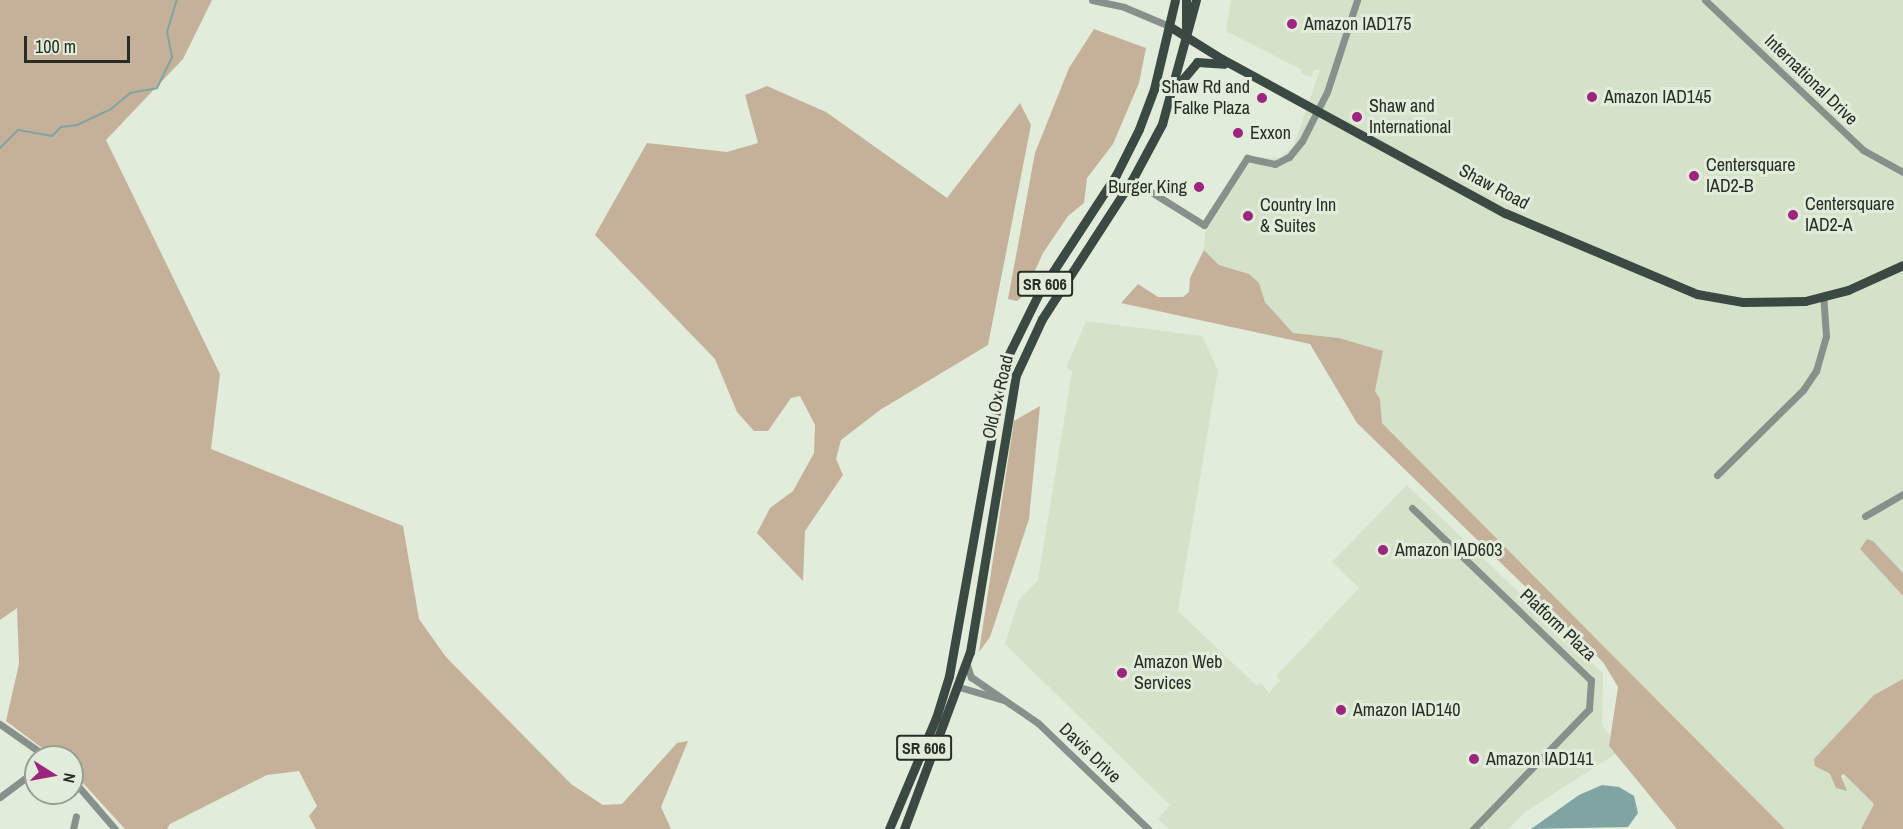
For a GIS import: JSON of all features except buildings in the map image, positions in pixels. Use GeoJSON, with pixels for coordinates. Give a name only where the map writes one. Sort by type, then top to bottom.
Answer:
{"type":"FeatureCollection","features":[{"type":"Feature","properties":{"kind":"main road","name":"Old Ox Road"},"geometry":{"type":"LineString","coordinates":[[889,829],[936,718],[952,665],[1005,362],[1039,293],[1129,151],[1154,89],[1174,0]]}},
{"type":"Feature","properties":{"kind":"main road"},"geometry":{"type":"LineString","coordinates":[[1186,0],[1184,22],[1187,38]]}},
{"type":"Feature","properties":{"kind":"main road","name":"Old Ox Road"},"geometry":{"type":"LineString","coordinates":[[904,829],[968,662],[1017,375],[1042,319],[1132,180],[1171,98],[1196,0]]}},
{"type":"Feature","properties":{"kind":"main road","name":"Shaw Road"},"geometry":{"type":"LineString","coordinates":[[1169,26],[1233,65],[1505,213],[1653,278],[1697,294],[1743,302],[1783,303],[1823,297],[1869,282],[1903,265]]}},
{"type":"Feature","properties":{"kind":"main road"},"geometry":{"type":"LineString","coordinates":[[1171,98],[1197,62],[1233,65]]}},
{"type":"Feature","properties":{"kind":"main road"},"geometry":{"type":"LineString","coordinates":[[952,665],[959,687]]}},
{"type":"Feature","properties":{"kind":"street","name":"Shaw Road"},"geometry":{"type":"LineString","coordinates":[[1092,0],[1124,7],[1169,26]]}},
{"type":"Feature","properties":{"kind":"street"},"geometry":{"type":"LineString","coordinates":[[1132,180],[1204,225],[1247,158],[1275,164],[1289,158],[1317,111],[1337,68],[1357,0]]}},
{"type":"Feature","properties":{"kind":"street","name":"International Drive"},"geometry":{"type":"LineString","coordinates":[[1705,0],[1863,150],[1903,172]]}},
{"type":"Feature","properties":{"kind":"street"},"geometry":{"type":"LineString","coordinates":[[1717,474],[1803,390],[1816,371],[1826,336],[1823,297]]}},
{"type":"Feature","properties":{"kind":"street"},"geometry":{"type":"LineString","coordinates":[[1865,516],[1903,494]]}},
{"type":"Feature","properties":{"kind":"street","name":"Platform Plaza"},"geometry":{"type":"LineString","coordinates":[[1413,508],[1591,680],[1588,709],[1473,829]]}},
{"type":"Feature","properties":{"kind":"street","name":"Davis Drive"},"geometry":{"type":"LineString","coordinates":[[968,662],[971,677],[1038,723],[1148,829]]}},
{"type":"Feature","properties":{"kind":"street","name":"Davis Drive"},"geometry":{"type":"LineString","coordinates":[[959,687],[1009,701]]}},
{"type":"Feature","properties":{"kind":"street"},"geometry":{"type":"LineString","coordinates":[[0,724],[30,745]]}},
{"type":"Feature","properties":{"kind":"street"},"geometry":{"type":"LineString","coordinates":[[0,797],[24,779]]}},
{"type":"Feature","properties":{"kind":"street"},"geometry":{"type":"LineString","coordinates":[[84,793],[115,829]]}},
{"type":"Feature","properties":{"kind":"street"},"geometry":{"type":"LineString","coordinates":[[73,829],[76,816]]}},
{"type":"Feature","properties":{"kind":"shaded area"},"geometry":{"type":"Polygon","coordinates":[[[0,0],[212,0],[183,59],[106,140],[220,374],[211,449],[403,526],[419,619],[446,657],[571,784],[603,805],[622,804],[677,743],[688,741],[661,807],[671,829],[316,829],[309,816],[317,806],[299,771],[267,775],[170,824],[167,829],[125,829],[84,784],[84,745],[38,745],[6,721],[19,664],[17,608],[0,620],[0,0]]]}},
{"type":"Feature","properties":{"kind":"shaded area"},"geometry":{"type":"Polygon","coordinates":[[[1231,0],[1903,0],[1903,573],[1873,541],[1860,549],[1903,596],[1903,679],[1816,766],[1843,783],[1844,773],[1874,804],[1861,829],[1785,829],[1382,423],[1380,399],[1375,391],[1382,356],[1339,338],[1293,333],[1265,302],[1259,283],[1249,274],[1219,265],[1204,250],[1205,233],[1253,157],[1280,158],[1294,145],[1320,70],[1314,70],[1311,77],[1301,73],[1302,70],[1226,31],[1231,0]]]}},
{"type":"Feature","properties":{"kind":"shaded area"},"geometry":{"type":"Polygon","coordinates":[[[1094,29],[1146,48],[1139,83],[1113,144],[1087,178],[1084,203],[1068,216],[1043,253],[1024,295],[1017,301],[1008,299],[1035,153],[1069,68],[1094,29]]]}},
{"type":"Feature","properties":{"kind":"shaded area"},"geometry":{"type":"Polygon","coordinates":[[[767,86],[826,112],[947,198],[1020,103],[1031,125],[988,345],[880,410],[841,440],[836,459],[843,475],[805,531],[803,581],[757,533],[770,508],[793,491],[814,453],[815,425],[800,396],[791,398],[768,431],[754,431],[737,412],[715,359],[595,235],[647,143],[727,152],[758,143],[745,95],[767,86]]]}},
{"type":"Feature","properties":{"kind":"shaded area"},"geometry":{"type":"Polygon","coordinates":[[[1204,250],[1219,265],[1249,274],[1259,283],[1265,302],[1293,333],[1339,338],[1383,351],[1375,391],[1380,399],[1382,423],[1785,829],[1677,829],[1609,746],[1618,687],[1603,662],[1357,423],[1310,344],[1121,303],[1138,284],[1158,297],[1183,297],[1189,292],[1190,278],[1204,250]]]}},
{"type":"Feature","properties":{"kind":"shaded area"},"geometry":{"type":"Polygon","coordinates":[[[1086,321],[1202,336],[1218,370],[1178,611],[1257,686],[1261,683],[1269,693],[1280,680],[1276,676],[1359,588],[1332,562],[1407,485],[1603,673],[1602,725],[1620,751],[1525,812],[1509,829],[1169,829],[1158,819],[1170,805],[1005,644],[1019,600],[1038,580],[1072,372],[1066,368],[1086,321]]]}},
{"type":"Feature","properties":{"kind":"shaded area"},"geometry":{"type":"Polygon","coordinates":[[[1040,406],[1029,519],[990,637],[979,652],[1014,421],[1040,406]]]}},
{"type":"Feature","properties":{"kind":"shaded area"},"geometry":{"type":"Polygon","coordinates":[[[1867,539],[1873,541],[1903,573],[1903,596],[1860,549],[1867,539]]]}},
{"type":"Feature","properties":{"kind":"shaded area"},"geometry":{"type":"Polygon","coordinates":[[[1903,679],[1903,829],[1861,829],[1874,804],[1844,774],[1841,776],[1847,791],[1836,788],[1830,774],[1815,766],[1814,759],[1874,695],[1903,679]]]}},
{"type":"Feature","properties":{"kind":"water"},"geometry":{"type":"Polygon","coordinates":[[[1602,785],[1619,787],[1634,796],[1638,813],[1628,827],[1531,829],[1579,795],[1602,785]]]}},
{"type":"Feature","properties":{"kind":"waterway"},"geometry":{"type":"LineString","coordinates":[[0,148],[18,130],[52,136],[61,127],[77,125],[111,109],[130,93],[157,88],[172,57],[167,32],[177,0]]}},
{"type":"Feature","properties":{"kind":"place","name":"Amazon IAD175"},"geometry":{"type":"Point","coordinates":[1292,24]}},
{"type":"Feature","properties":{"kind":"place","name":"Amazon IAD145"},"geometry":{"type":"Point","coordinates":[1592,97]}},
{"type":"Feature","properties":{"kind":"place","name":"Shaw Rd and Falke Plaza"},"geometry":{"type":"Point","coordinates":[1262,98]}},
{"type":"Feature","properties":{"kind":"place","name":"Shaw and International"},"geometry":{"type":"Point","coordinates":[1357,117]}},
{"type":"Feature","properties":{"kind":"place","name":"Exxon"},"geometry":{"type":"Point","coordinates":[1238,133]}},
{"type":"Feature","properties":{"kind":"place","name":"Centersquare IAD2-B"},"geometry":{"type":"Point","coordinates":[1694,176]}},
{"type":"Feature","properties":{"kind":"place","name":"Burger King"},"geometry":{"type":"Point","coordinates":[1199,187]}},
{"type":"Feature","properties":{"kind":"place","name":"Centersquare IAD2-A"},"geometry":{"type":"Point","coordinates":[1793,215]}},
{"type":"Feature","properties":{"kind":"place","name":"Country Inn & Suites"},"geometry":{"type":"Point","coordinates":[1248,216]}},
{"type":"Feature","properties":{"kind":"place","name":"Amazon IAD603"},"geometry":{"type":"Point","coordinates":[1383,550]}},
{"type":"Feature","properties":{"kind":"place","name":"Amazon Web Services"},"geometry":{"type":"Point","coordinates":[1122,673]}},
{"type":"Feature","properties":{"kind":"place","name":"Amazon IAD140"},"geometry":{"type":"Point","coordinates":[1341,710]}},
{"type":"Feature","properties":{"kind":"place","name":"Amazon IAD141"},"geometry":{"type":"Point","coordinates":[1474,759]}}]}
